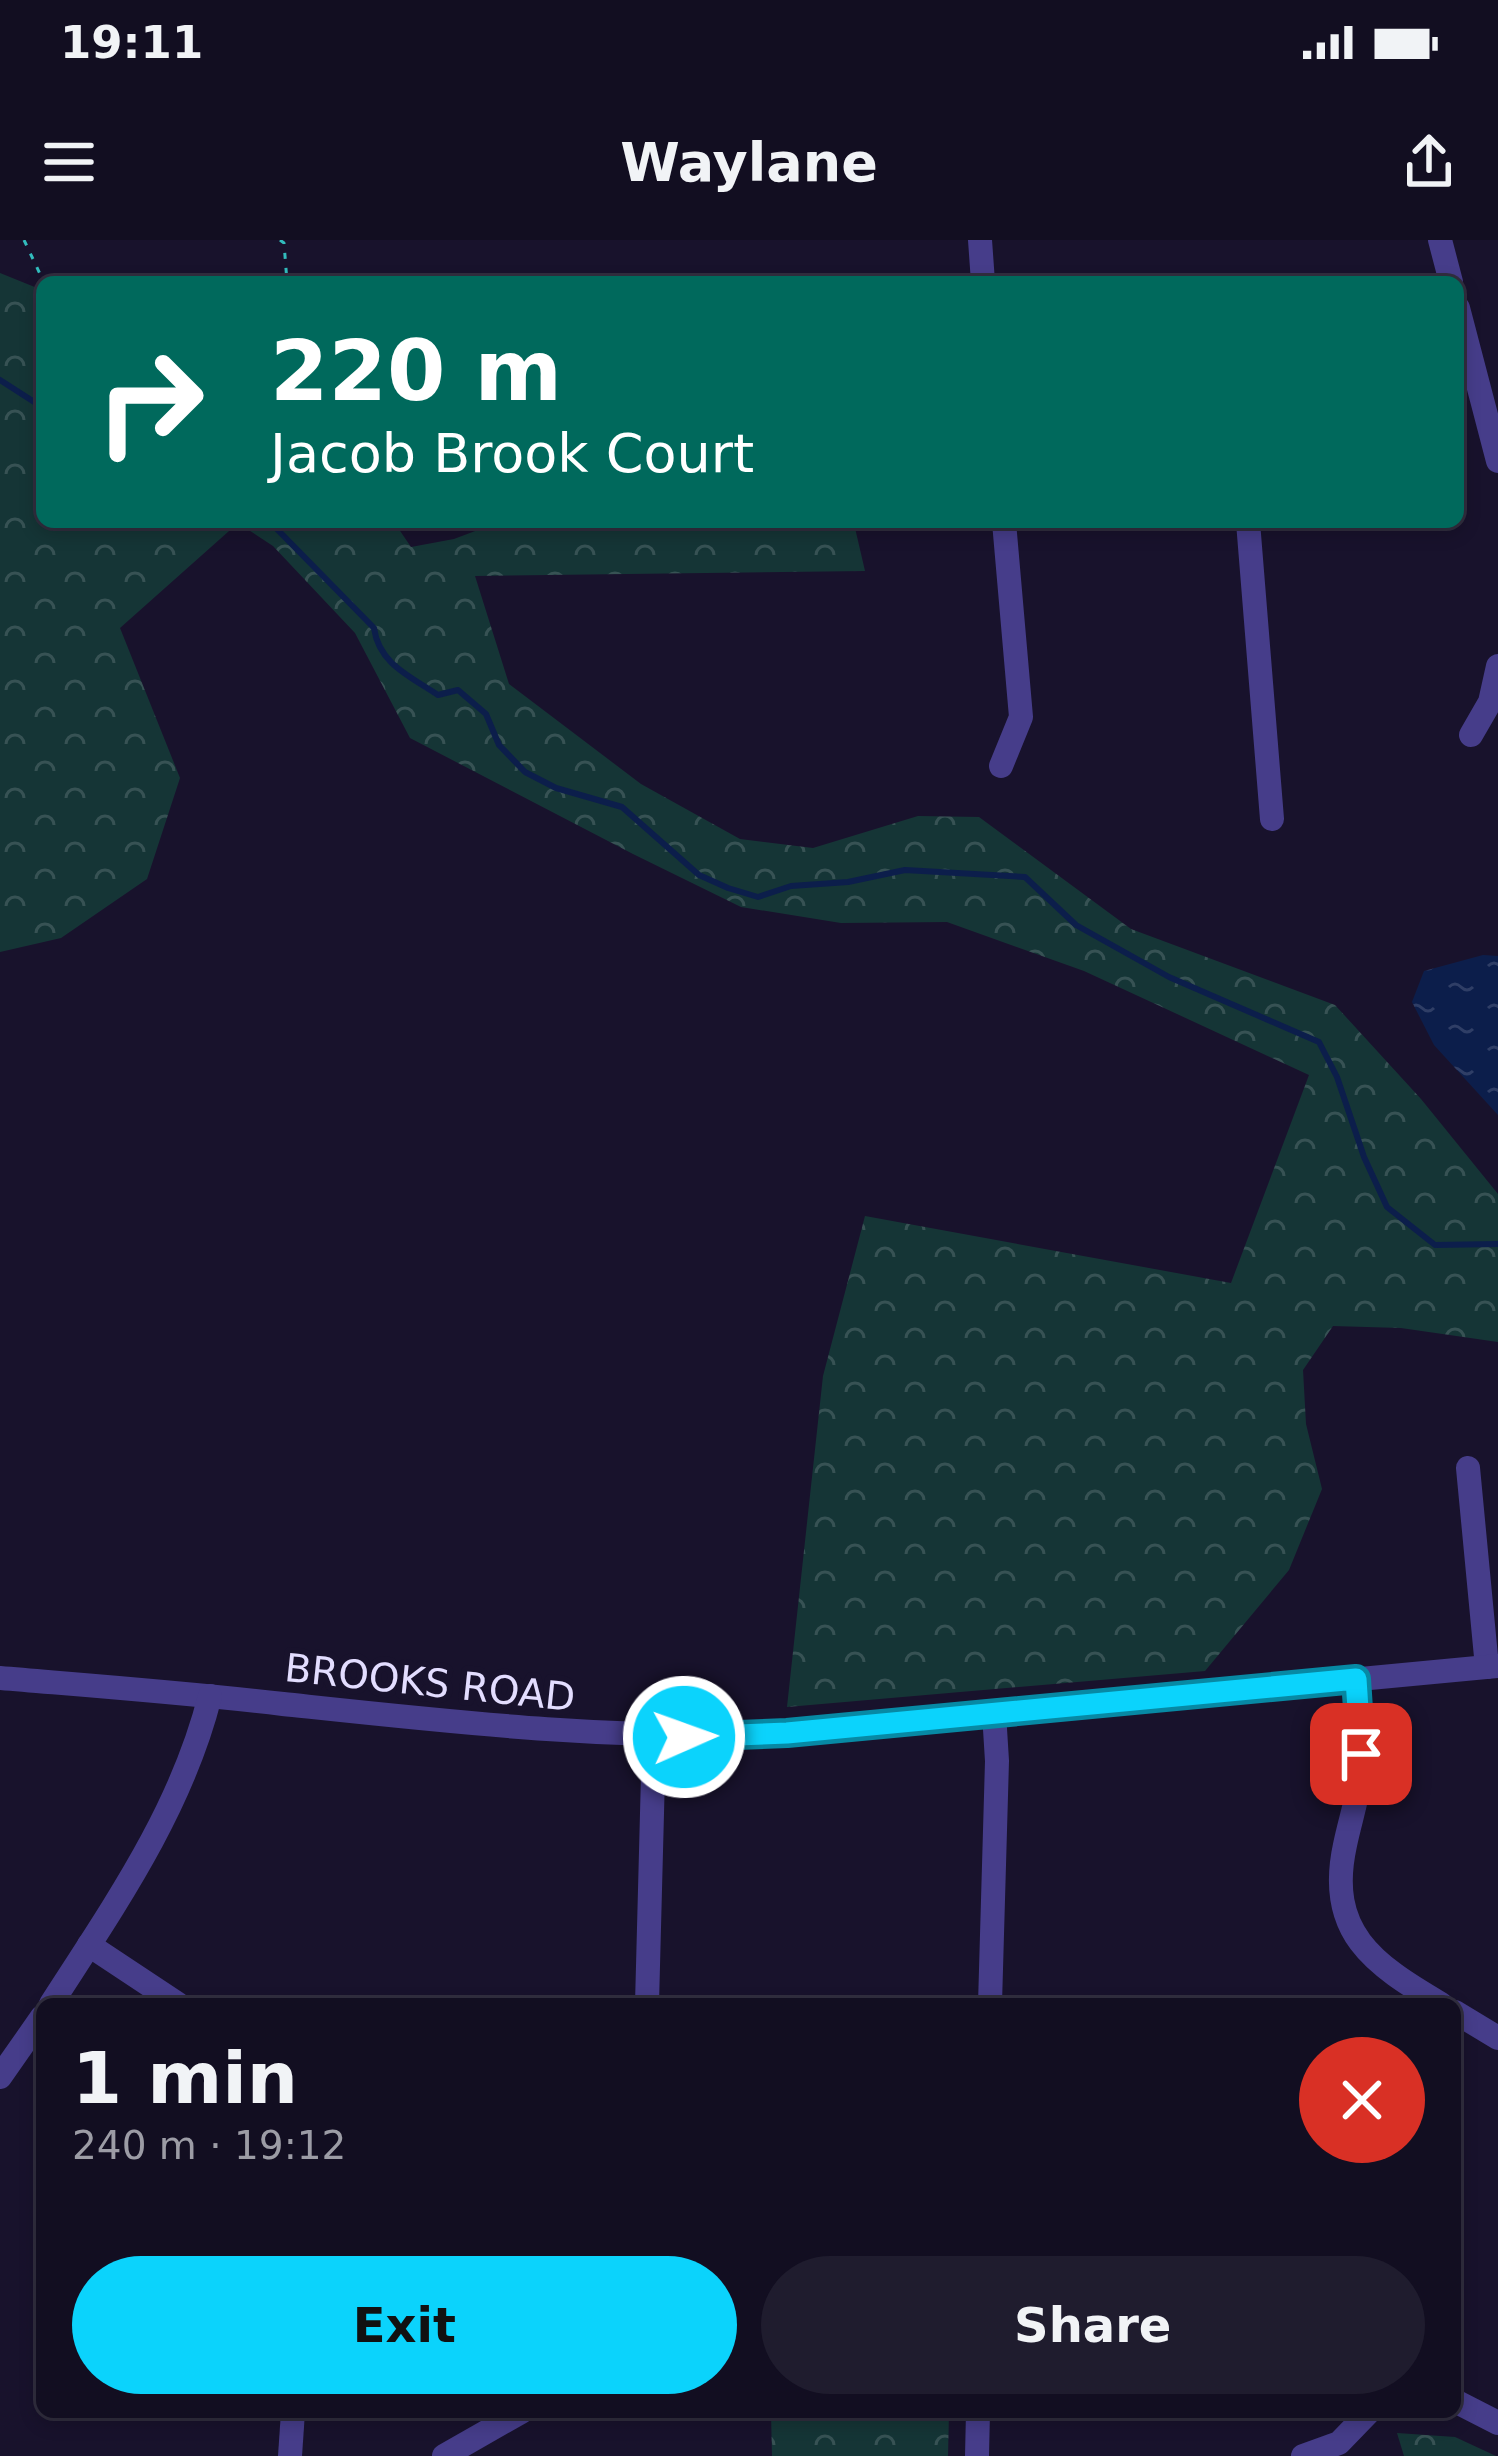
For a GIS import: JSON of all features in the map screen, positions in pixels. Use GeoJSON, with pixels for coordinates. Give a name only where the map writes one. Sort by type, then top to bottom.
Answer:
{"type":"FeatureCollection","features":[{"type":"Feature","properties":{"kind":"street"},"geometry":{"type":"LineString","coordinates":[[980,240],[983,276]]}},
{"type":"Feature","properties":{"kind":"street"},"geometry":{"type":"LineString","coordinates":[[1440,240],[1449,276]]}},
{"type":"Feature","properties":{"kind":"street"},"geometry":{"type":"LineString","coordinates":[[1464,337],[1498,460]]}},
{"type":"Feature","properties":{"kind":"street"},"geometry":{"type":"LineString","coordinates":[[1000,766],[1021,717],[1005,528]]}},
{"type":"Feature","properties":{"kind":"street"},"geometry":{"type":"LineString","coordinates":[[1248,528],[1272,819]]}},
{"type":"Feature","properties":{"kind":"street"},"geometry":{"type":"LineString","coordinates":[[1471,735],[1490,702],[1498,666]]}},
{"type":"Feature","properties":{"kind":"street"},"geometry":{"type":"LineString","coordinates":[[1468,1468],[1493,1666]]}},
{"type":"Feature","properties":{"kind":"street","name":"BROOKS ROAD"},"geometry":{"type":"LineString","coordinates":[[0,1678],[520,1729],[654,1737],[787,1733],[1493,1666]]}},
{"type":"Feature","properties":{"kind":"street"},"geometry":{"type":"LineString","coordinates":[[1356,1679],[1361,1754],[1340,1877],[1345,1916],[1370,1956],[1431,1998]]}},
{"type":"Feature","properties":{"kind":"street"},"geometry":{"type":"LineString","coordinates":[[54,1998],[159,1830],[200,1737],[210,1696]]}},
{"type":"Feature","properties":{"kind":"street"},"geometry":{"type":"LineString","coordinates":[[990,1998],[997,1761],[994,1713]]}},
{"type":"Feature","properties":{"kind":"street"},"geometry":{"type":"LineString","coordinates":[[647,1998],[654,1737]]}},
{"type":"Feature","properties":{"kind":"street"},"geometry":{"type":"LineString","coordinates":[[89,1945],[169,1998]]}},
{"type":"Feature","properties":{"kind":"street"},"geometry":{"type":"LineString","coordinates":[[1461,2016],[1498,2038]]}},
{"type":"Feature","properties":{"kind":"street"},"geometry":{"type":"LineString","coordinates":[[0,2077],[36,2026]]}},
{"type":"Feature","properties":{"kind":"street"},"geometry":{"type":"LineString","coordinates":[[1461,2404],[1498,2423]]}},
{"type":"Feature","properties":{"kind":"street"},"geometry":{"type":"LineString","coordinates":[[290,2456],[292,2418]]}},
{"type":"Feature","properties":{"kind":"street"},"geometry":{"type":"LineString","coordinates":[[443,2456],[510,2418]]}},
{"type":"Feature","properties":{"kind":"street"},"geometry":{"type":"LineString","coordinates":[[977,2456],[978,2418]]}},
{"type":"Feature","properties":{"kind":"street"},"geometry":{"type":"LineString","coordinates":[[1303,2456],[1339,2443],[1363,2418]]}},
{"type":"Feature","properties":{"kind":"path"},"geometry":{"type":"LineString","coordinates":[[24,240],[41,276]]}},
{"type":"Feature","properties":{"kind":"path"},"geometry":{"type":"LineString","coordinates":[[280,240],[287,276]]}},
{"type":"Feature","properties":{"kind":"green space"},"geometry":{"type":"Polygon","coordinates":[[[0,273],[36,288],[36,528],[232,528],[120,628],[180,778],[147,879],[61,938],[0,952],[0,273]]]}},
{"type":"Feature","properties":{"kind":"green space"},"geometry":{"type":"Polygon","coordinates":[[[246,528],[398,528],[411,547],[483,528],[855,528],[865,571],[475,576],[509,684],[641,784],[740,839],[813,848],[918,816],[979,817],[1131,929],[1335,1005],[1421,1099],[1498,1194],[1498,1342],[1401,1328],[1333,1326],[1303,1370],[1306,1424],[1322,1489],[1289,1570],[1205,1671],[787,1707],[823,1376],[865,1216],[1231,1283],[1309,1075],[1084,971],[947,922],[841,923],[741,907],[633,854],[410,738],[355,633],[273,546],[246,528]]]}},
{"type":"Feature","properties":{"kind":"green space"},"geometry":{"type":"Polygon","coordinates":[[[771,2418],[949,2418],[948,2456],[772,2456],[771,2418]]]}},
{"type":"Feature","properties":{"kind":"green space"},"geometry":{"type":"Polygon","coordinates":[[[1397,2433],[1455,2437],[1496,2456],[1404,2456],[1397,2433]]]}},
{"type":"Feature","properties":{"kind":"water"},"geometry":{"type":"Polygon","coordinates":[[[1483,955],[1498,956],[1498,1115],[1434,1045],[1412,1002],[1424,971],[1483,955]]]}},
{"type":"Feature","properties":{"kind":"waterway"},"geometry":{"type":"LineString","coordinates":[[0,380],[36,403]]}},
{"type":"Feature","properties":{"kind":"waterway"},"geometry":{"type":"LineString","coordinates":[[276,528],[374,628],[382,651],[397,668],[438,695],[458,690],[486,714],[499,745],[525,772],[556,788],[622,807],[699,875],[758,897],[791,886],[848,882],[905,870],[1025,877],[1076,925],[1169,977],[1319,1042],[1387,1207],[1435,1245],[1498,1244]]}},
{"type":"Feature","properties":{"kind":"route"},"geometry":{"type":"LineString","coordinates":[[684,1737],[787,1733],[1356,1679],[1361,1754]]}}]}
